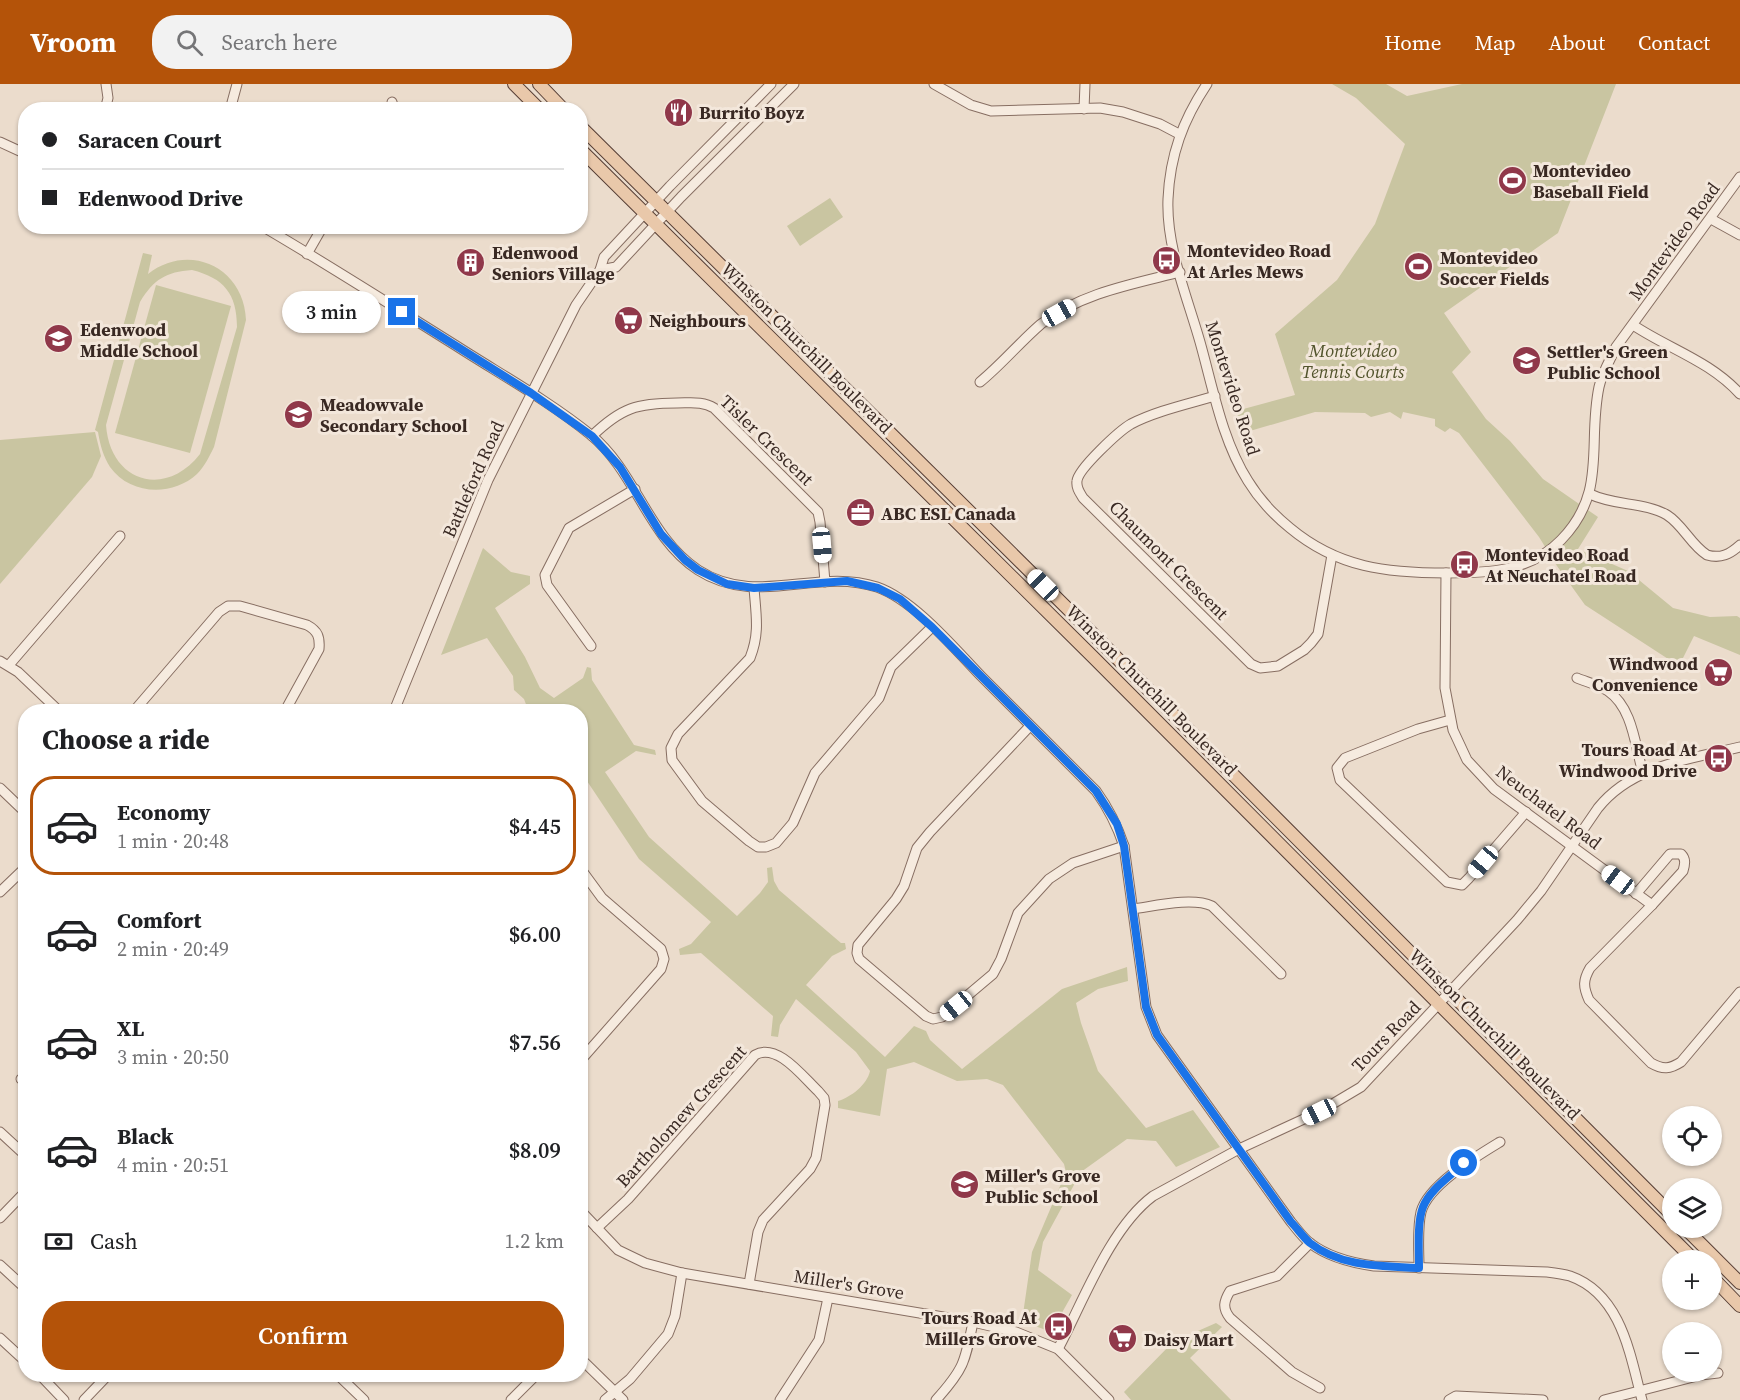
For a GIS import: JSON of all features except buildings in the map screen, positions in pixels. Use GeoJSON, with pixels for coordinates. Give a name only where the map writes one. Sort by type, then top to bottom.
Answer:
{"type":"FeatureCollection","features":[{"type":"Feature","properties":{"kind":"main road"},"geometry":{"type":"LineString","coordinates":[[514,84],[532,102]]}},
{"type":"Feature","properties":{"kind":"main road"},"geometry":{"type":"LineString","coordinates":[[539,84],[556,102]]}},
{"type":"Feature","properties":{"kind":"main road","name":"Winston Churchill Boulevard"},"geometry":{"type":"LineString","coordinates":[[588,134],[1066,607],[1662,1205]]}},
{"type":"Feature","properties":{"kind":"main road","name":"Winston Churchill Boulevard"},"geometry":{"type":"LineString","coordinates":[[588,157],[1029,593],[1684,1250]]}},
{"type":"Feature","properties":{"kind":"main road"},"geometry":{"type":"LineString","coordinates":[[1695,1238],[1740,1283]]}},
{"type":"Feature","properties":{"kind":"main road"},"geometry":{"type":"LineString","coordinates":[[1722,1287],[1740,1306]]}},
{"type":"Feature","properties":{"kind":"street"},"geometry":{"type":"LineString","coordinates":[[106,84],[107,102]]}},
{"type":"Feature","properties":{"kind":"street"},"geometry":{"type":"LineString","coordinates":[[232,102],[237,84]]}},
{"type":"Feature","properties":{"kind":"street","name":"Battleford Road"},"geometry":{"type":"LineString","coordinates":[[397,704],[488,480],[576,305],[600,270],[604,257],[656,200],[771,84]]}},
{"type":"Feature","properties":{"kind":"street","name":"Battleford Road"},"geometry":{"type":"LineString","coordinates":[[600,270],[616,267],[794,84]]}},
{"type":"Feature","properties":{"kind":"street"},"geometry":{"type":"LineString","coordinates":[[934,84],[970,105],[991,111],[1100,108],[1160,123],[1179,134]]}},
{"type":"Feature","properties":{"kind":"street"},"geometry":{"type":"LineString","coordinates":[[1084,109],[1085,84]]}},
{"type":"Feature","properties":{"kind":"street","name":"Montevideo Road"},"geometry":{"type":"LineString","coordinates":[[1207,84],[1194,103],[1179,134],[1173,155],[1168,201],[1173,246],[1234,455],[1262,502],[1309,543],[1357,565],[1383,571],[1498,572],[1536,559],[1566,534],[1580,516],[1590,494],[1594,468],[1599,386],[1617,347],[1740,177]]}},
{"type":"Feature","properties":{"kind":"street"},"geometry":{"type":"LineString","coordinates":[[0,142],[18,150]]}},
{"type":"Feature","properties":{"kind":"street"},"geometry":{"type":"LineString","coordinates":[[1711,219],[1740,235]]}},
{"type":"Feature","properties":{"kind":"street"},"geometry":{"type":"LineString","coordinates":[[275,234],[531,393],[592,436],[610,454],[661,534],[685,560],[720,581],[754,588],[847,581],[878,588],[900,599],[932,627],[1096,791],[1117,824],[1124,846],[1146,1007],[1157,1035],[1291,1222],[1310,1243],[1330,1254],[1356,1263],[1419,1268],[1547,1272],[1569,1275],[1584,1282],[1612,1309],[1623,1330],[1642,1400]]}},
{"type":"Feature","properties":{"kind":"street"},"geometry":{"type":"LineString","coordinates":[[307,254],[318,234]]}},
{"type":"Feature","properties":{"kind":"street"},"geometry":{"type":"LineString","coordinates":[[980,381],[1008,358],[1041,325],[1068,308],[1105,292],[1180,272]]}},
{"type":"Feature","properties":{"kind":"street"},"geometry":{"type":"LineString","coordinates":[[1633,325],[1705,364],[1730,382],[1740,394]]}},
{"type":"Feature","properties":{"kind":"street","name":"Chaumont Crescent"},"geometry":{"type":"LineString","coordinates":[[1215,396],[1129,425],[1082,470],[1077,480],[1078,490],[1083,498],[1251,664],[1260,668],[1278,666],[1304,650],[1318,634],[1332,555]]}},
{"type":"Feature","properties":{"kind":"street","name":"Tisler Crescent"},"geometry":{"type":"LineString","coordinates":[[592,436],[620,413],[640,405],[648,403],[708,404],[818,512],[825,582]]}},
{"type":"Feature","properties":{"kind":"street"},"geometry":{"type":"LineString","coordinates":[[591,646],[547,585],[545,574],[569,528],[634,489]]}},
{"type":"Feature","properties":{"kind":"street"},"geometry":{"type":"LineString","coordinates":[[1590,494],[1601,499],[1651,509],[1666,515],[1707,555],[1725,555],[1740,545]]}},
{"type":"Feature","properties":{"kind":"street"},"geometry":{"type":"LineString","coordinates":[[51,704],[5,663],[120,536]]}},
{"type":"Feature","properties":{"kind":"street","name":"Neuchatel Road"},"geometry":{"type":"LineString","coordinates":[[1446,573],[1444,688],[1450,720],[1458,744],[1479,774],[1494,789],[1652,905]]}},
{"type":"Feature","properties":{"kind":"street"},"geometry":{"type":"LineString","coordinates":[[754,588],[758,629],[756,644],[750,658],[678,734],[671,748],[672,760],[702,801],[749,842],[758,847],[776,843],[793,823],[815,773],[879,698],[891,667],[932,627]]}},
{"type":"Feature","properties":{"kind":"street"},"geometry":{"type":"LineString","coordinates":[[140,704],[219,612],[228,606],[240,606],[307,625],[315,629],[320,637],[319,649],[289,704]]}},
{"type":"Feature","properties":{"kind":"street"},"geometry":{"type":"LineString","coordinates":[[1577,678],[1605,690],[1621,704],[1627,713],[1642,773]]}},
{"type":"Feature","properties":{"kind":"street"},"geometry":{"type":"LineString","coordinates":[[1450,720],[1419,729],[1345,758],[1337,768],[1340,780],[1448,882],[1454,885],[1462,885],[1469,878],[1526,812]]}},
{"type":"Feature","properties":{"kind":"street"},"geometry":{"type":"LineString","coordinates":[[1030,726],[942,817],[917,848],[904,886],[858,945],[859,959],[926,1016],[933,1019],[942,1017],[993,974],[1018,914],[1049,879],[1073,863],[1124,846]]}},
{"type":"Feature","properties":{"kind":"street","name":"Tours Road"},"geometry":{"type":"LineString","coordinates":[[1058,1349],[1106,1255],[1140,1205],[1239,1149],[1319,1112],[1360,1087],[1440,1004],[1541,891],[1608,796],[1642,773],[1740,747]]}},
{"type":"Feature","properties":{"kind":"street"},"geometry":{"type":"LineString","coordinates":[[2,793],[18,806]]}},
{"type":"Feature","properties":{"kind":"street"},"geometry":{"type":"LineString","coordinates":[[1636,894],[1665,857],[1670,854],[1681,854],[1685,864],[1683,871],[1590,968],[1585,978],[1584,989],[1589,1000],[1651,1063],[1661,1069],[1673,1067],[1681,1062],[1740,992]]}},
{"type":"Feature","properties":{"kind":"street"},"geometry":{"type":"LineString","coordinates":[[0,892],[18,875]]}},
{"type":"Feature","properties":{"kind":"street"},"geometry":{"type":"LineString","coordinates":[[588,879],[602,898],[662,949],[664,958],[661,969],[588,1052]]}},
{"type":"Feature","properties":{"kind":"street"},"geometry":{"type":"LineString","coordinates":[[1133,909],[1194,902],[1212,906],[1281,974]]}},
{"type":"Feature","properties":{"kind":"street","name":"Bartholomew Crescent"},"geometry":{"type":"LineString","coordinates":[[597,1228],[628,1199],[755,1055],[762,1051],[771,1051],[780,1056],[824,1098],[825,1115],[816,1158],[810,1169],[761,1226],[749,1284]]}},
{"type":"Feature","properties":{"kind":"street"},"geometry":{"type":"LineString","coordinates":[[0,1132],[18,1149]]}},
{"type":"Feature","properties":{"kind":"street"},"geometry":{"type":"LineString","coordinates":[[1419,1268],[1421,1214],[1430,1195],[1464,1163],[1500,1142]]}},
{"type":"Feature","properties":{"kind":"street"},"geometry":{"type":"LineString","coordinates":[[1,1214],[18,1200]]}},
{"type":"Feature","properties":{"kind":"street","name":"Miller's Grove"},"geometry":{"type":"LineString","coordinates":[[588,1218],[618,1250],[645,1263],[682,1273],[973,1322],[1016,1332],[1058,1349],[1109,1400]]}},
{"type":"Feature","properties":{"kind":"street"},"geometry":{"type":"LineString","coordinates":[[1310,1243],[1277,1276],[1230,1291],[1225,1300],[1225,1311],[1230,1318],[1292,1372],[1320,1388]]}},
{"type":"Feature","properties":{"kind":"street"},"geometry":{"type":"LineString","coordinates":[[0,1265],[18,1282]]}},
{"type":"Feature","properties":{"kind":"street"},"geometry":{"type":"LineString","coordinates":[[605,1400],[630,1379],[668,1334],[675,1316],[682,1273]]}},
{"type":"Feature","properties":{"kind":"street"},"geometry":{"type":"LineString","coordinates":[[780,1400],[819,1340],[828,1298]]}},
{"type":"Feature","properties":{"kind":"street"},"geometry":{"type":"LineString","coordinates":[[936,1400],[961,1370],[973,1322]]}},
{"type":"Feature","properties":{"kind":"street"},"geometry":{"type":"LineString","coordinates":[[0,1338],[18,1355]]}},
{"type":"Feature","properties":{"kind":"street"},"geometry":{"type":"LineString","coordinates":[[588,1366],[623,1400]]}},
{"type":"Feature","properties":{"kind":"street"},"geometry":{"type":"LineString","coordinates":[[47,1382],[64,1400]]}},
{"type":"Feature","properties":{"kind":"street"},"geometry":{"type":"LineString","coordinates":[[84,1400],[101,1382]]}},
{"type":"Feature","properties":{"kind":"street"},"geometry":{"type":"LineString","coordinates":[[345,1382],[364,1400]]}},
{"type":"Feature","properties":{"kind":"street"},"geometry":{"type":"LineString","coordinates":[[511,1400],[529,1382]]}},
{"type":"Feature","properties":{"kind":"street"},"geometry":{"type":"LineString","coordinates":[[1604,1400],[1673,1382]]}},
{"type":"Feature","properties":{"kind":"street"},"geometry":{"type":"LineString","coordinates":[[1449,1400],[1456,1396],[1543,1400]]}},
{"type":"Feature","properties":{"kind":"green space","name":"Montevideo Tennis Courts"},"geometry":{"type":"Polygon","coordinates":[[[1332,84],[1386,84],[1407,96],[1462,84],[1616,84],[1558,233],[1444,313],[1471,352],[1452,372],[1486,419],[1510,441],[1543,479],[1598,517],[1578,549],[1628,571],[1673,608],[1710,617],[1737,616],[1740,618],[1740,655],[1694,636],[1679,666],[1585,605],[1539,537],[1459,433],[1450,428],[1445,432],[1435,426],[1435,419],[1403,412],[1401,419],[1390,412],[1371,417],[1365,413],[1315,412],[1243,433],[1236,411],[1295,395],[1275,334],[1337,280],[1375,224],[1405,144],[1356,98],[1332,84]]]}},
{"type":"Feature","properties":{"kind":"green space"},"geometry":{"type":"Polygon","coordinates":[[[830,198],[843,217],[800,246],[787,226],[830,198]]]}},
{"type":"Feature","properties":{"kind":"green space"},"geometry":{"type":"Polygon","coordinates":[[[143,253],[152,255],[148,274],[164,265],[180,260],[212,265],[225,274],[236,286],[243,301],[246,320],[214,447],[200,471],[176,487],[152,490],[140,488],[118,476],[110,467],[105,459],[98,432],[95,430],[143,253]],[[192,270],[168,275],[156,282],[140,302],[106,425],[110,444],[117,460],[128,471],[141,478],[156,480],[171,476],[186,468],[200,454],[237,327],[234,305],[226,289],[203,273],[192,270]]]}},
{"type":"Feature","properties":{"kind":"green space"},"geometry":{"type":"Polygon","coordinates":[[[156,285],[231,306],[190,453],[115,433],[156,285]]]}},
{"type":"Feature","properties":{"kind":"green space"},"geometry":{"type":"Polygon","coordinates":[[[95,432],[101,456],[92,477],[0,584],[0,440],[95,432]]]}},
{"type":"Feature","properties":{"kind":"green space"},"geometry":{"type":"Polygon","coordinates":[[[483,548],[511,572],[530,576],[530,584],[495,608],[525,657],[540,688],[554,698],[583,678],[587,667],[591,668],[592,680],[634,745],[655,750],[656,755],[636,751],[605,772],[649,837],[737,916],[768,882],[767,868],[772,867],[774,881],[779,890],[841,943],[845,943],[846,949],[832,956],[806,985],[885,1057],[914,1026],[926,1031],[930,1040],[962,1069],[1062,989],[1127,967],[1128,981],[1098,989],[1076,1003],[1098,1071],[1146,1128],[1193,1110],[1220,1147],[1176,1167],[1156,1141],[1127,1139],[1081,1172],[1043,1242],[1038,1270],[1072,1295],[1051,1332],[1022,1321],[1032,1252],[1066,1172],[1064,1164],[1003,1085],[987,1079],[957,1081],[914,1062],[887,1069],[880,1116],[838,1108],[838,1101],[858,1090],[866,1081],[870,1071],[856,1052],[796,999],[780,1025],[778,1037],[771,1036],[773,1016],[701,953],[680,955],[679,949],[691,944],[711,922],[639,859],[588,782],[588,704],[526,704],[524,699],[514,690],[513,676],[487,638],[441,655],[483,548]]]}},
{"type":"Feature","properties":{"kind":"green space"},"geometry":{"type":"Polygon","coordinates":[[[1216,1323],[1222,1327],[1190,1358],[1231,1400],[1131,1400],[1124,1392],[1173,1342],[1216,1323]]]}},
{"type":"Feature","properties":{"kind":"place","name":"Burrito Boyz"},"geometry":{"type":"Point","coordinates":[678,112]}},
{"type":"Feature","properties":{"kind":"place","name":"Montevideo Baseball Field"},"geometry":{"type":"Point","coordinates":[1512,180]}},
{"type":"Feature","properties":{"kind":"place","name":"Montevideo Road At Arles Mews"},"geometry":{"type":"Point","coordinates":[1166,260]}},
{"type":"Feature","properties":{"kind":"place","name":"Edenwood Seniors Village"},"geometry":{"type":"Point","coordinates":[471,262]}},
{"type":"Feature","properties":{"kind":"place","name":"Montevideo Soccer Fields"},"geometry":{"type":"Point","coordinates":[1419,267]}},
{"type":"Feature","properties":{"kind":"place","name":"Neighbours"},"geometry":{"type":"Point","coordinates":[628,320]}},
{"type":"Feature","properties":{"kind":"place","name":"Edenwood Middle School"},"geometry":{"type":"Point","coordinates":[59,339]}},
{"type":"Feature","properties":{"kind":"place","name":"Settler's Green Public School"},"geometry":{"type":"Point","coordinates":[1526,361]}},
{"type":"Feature","properties":{"kind":"place","name":"Meadowvale Secondary School"},"geometry":{"type":"Point","coordinates":[299,414]}},
{"type":"Feature","properties":{"kind":"place","name":"ABC ESL Canada"},"geometry":{"type":"Point","coordinates":[860,513]}},
{"type":"Feature","properties":{"kind":"place","name":"Montevideo Road At Neuchatel Road"},"geometry":{"type":"Point","coordinates":[1464,564]}},
{"type":"Feature","properties":{"kind":"place","name":"Windwood Convenience"},"geometry":{"type":"Point","coordinates":[1719,673]}},
{"type":"Feature","properties":{"kind":"place","name":"Tours Road At Windwood Drive"},"geometry":{"type":"Point","coordinates":[1718,759]}},
{"type":"Feature","properties":{"kind":"place","name":"Miller's Grove Public School"},"geometry":{"type":"Point","coordinates":[964,1185]}},
{"type":"Feature","properties":{"kind":"place","name":"Tours Road At Millers Grove"},"geometry":{"type":"Point","coordinates":[1058,1327]}},
{"type":"Feature","properties":{"kind":"place","name":"Daisy Mart"},"geometry":{"type":"Point","coordinates":[1123,1339]}},
{"type":"Feature","properties":{"kind":"route"},"geometry":{"type":"LineString","coordinates":[[402,312],[531,393],[592,436],[620,467],[661,534],[685,560],[698,570],[727,584],[754,588],[847,581],[878,588],[900,599],[932,627],[1096,791],[1117,824],[1124,846],[1146,1007],[1157,1035],[1291,1222],[1310,1243],[1330,1254],[1356,1263],[1419,1268],[1421,1214],[1424,1205],[1430,1195],[1464,1163]]}}]}
